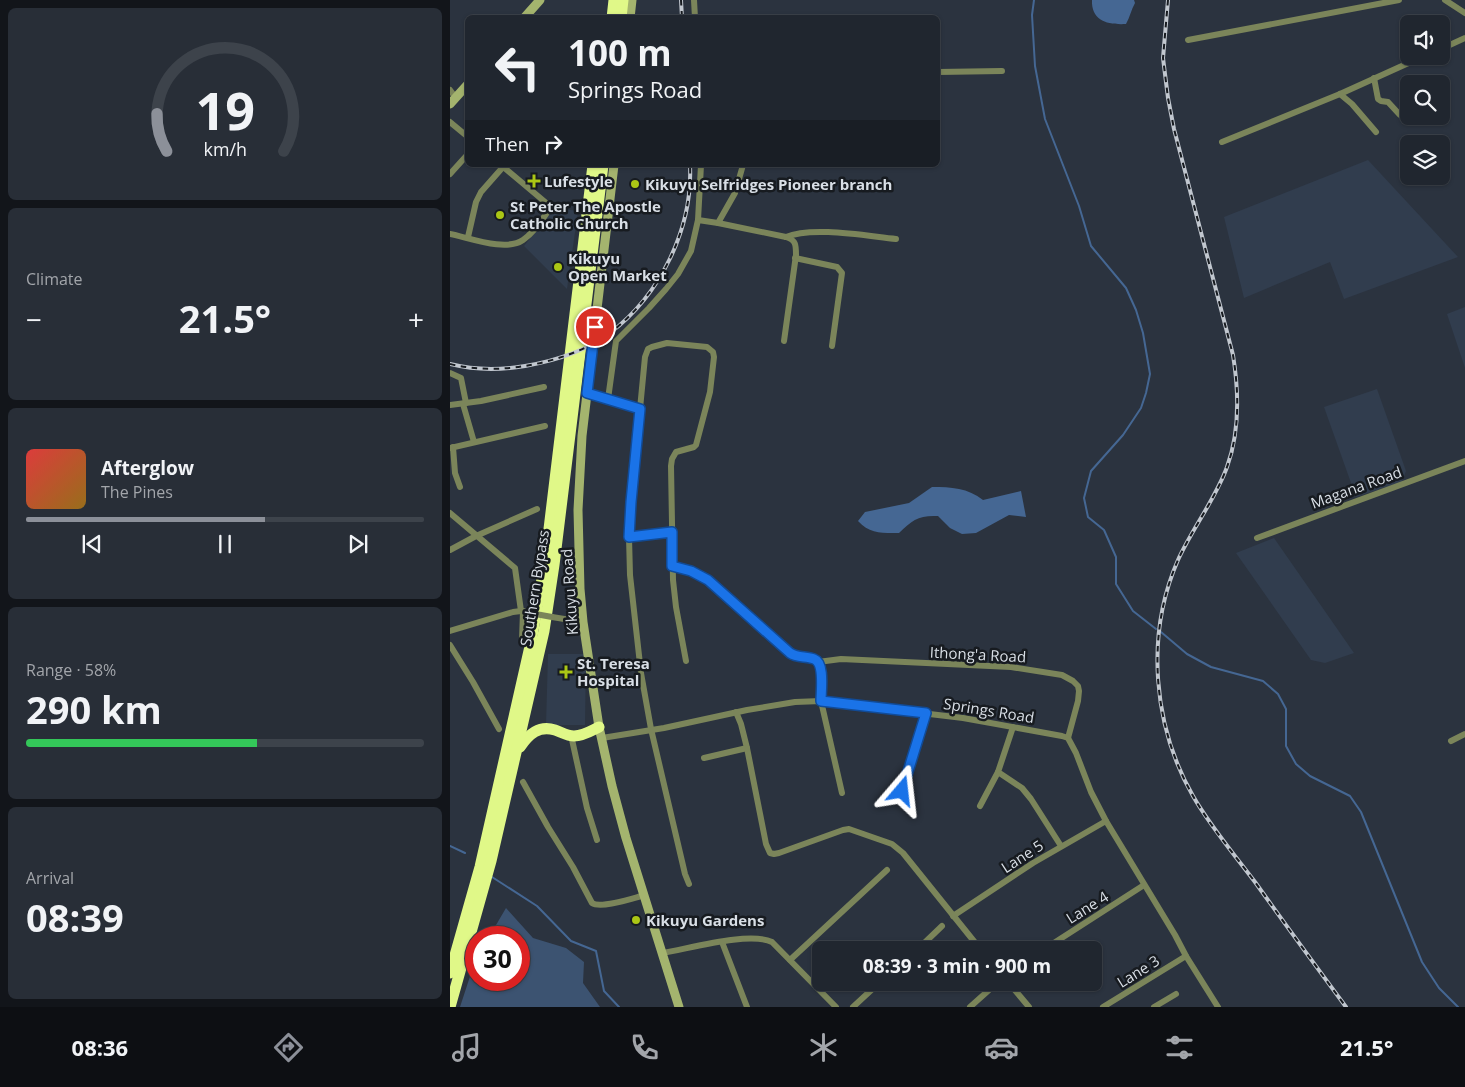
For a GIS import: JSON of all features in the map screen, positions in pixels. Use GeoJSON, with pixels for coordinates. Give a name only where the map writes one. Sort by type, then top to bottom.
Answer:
{"type":"FeatureCollection","features":[{"type":"Feature","properties":{"kind":"highway"},"geometry":{"type":"LineString","coordinates":[[612,15],[614,0]]}},
{"type":"Feature","properties":{"kind":"highway"},"geometry":{"type":"LineString","coordinates":[[620,15],[623,0]]}},
{"type":"Feature","properties":{"kind":"highway"},"geometry":{"type":"LineString","coordinates":[[588,167],[587,183],[590,191]]}},
{"type":"Feature","properties":{"kind":"highway","name":"Southern Bypass"},"geometry":{"type":"LineString","coordinates":[[450,973],[480,867],[531,642],[545,562],[594,167]]}},
{"type":"Feature","properties":{"kind":"highway","name":"Southern Bypass"},"geometry":{"type":"LineString","coordinates":[[450,1007],[484,888],[544,631],[551,591],[603,167]]}},
{"type":"Feature","properties":{"kind":"highway"},"geometry":{"type":"LineString","coordinates":[[516,753],[528,736],[540,729],[546,728],[571,735],[601,732]]}},
{"type":"Feature","properties":{"kind":"main road"},"geometry":{"type":"LineString","coordinates":[[527,15],[540,0]]}},
{"type":"Feature","properties":{"kind":"main road"},"geometry":{"type":"LineString","coordinates":[[630,15],[632,0]]}},
{"type":"Feature","properties":{"kind":"main road"},"geometry":{"type":"LineString","coordinates":[[452,97],[465,86]]}},
{"type":"Feature","properties":{"kind":"main road","name":"Kikuyu Road"},"geometry":{"type":"LineString","coordinates":[[614,167],[582,436],[578,510],[580,589],[583,622],[612,786],[679,1007]]}},
{"type":"Feature","properties":{"kind":"street"},"geometry":{"type":"LineString","coordinates":[[694,0],[695,15]]}},
{"type":"Feature","properties":{"kind":"street"},"geometry":{"type":"LineString","coordinates":[[1188,40],[1399,0]]}},
{"type":"Feature","properties":{"kind":"street"},"geometry":{"type":"LineString","coordinates":[[1445,0],[1465,13]]}},
{"type":"Feature","properties":{"kind":"street"},"geometry":{"type":"LineString","coordinates":[[1450,45],[1465,38]]}},
{"type":"Feature","properties":{"kind":"street"},"geometry":{"type":"LineString","coordinates":[[1222,142],[1340,94],[1404,65]]}},
{"type":"Feature","properties":{"kind":"street"},"geometry":{"type":"LineString","coordinates":[[940,72],[1002,71]]}},
{"type":"Feature","properties":{"kind":"street"},"geometry":{"type":"LineString","coordinates":[[1374,78],[1379,100],[1388,102],[1400,115]]}},
{"type":"Feature","properties":{"kind":"street"},"geometry":{"type":"LineString","coordinates":[[1340,94],[1352,104],[1376,132]]}},
{"type":"Feature","properties":{"kind":"street"},"geometry":{"type":"LineString","coordinates":[[450,122],[465,134]]}},
{"type":"Feature","properties":{"kind":"street"},"geometry":{"type":"LineString","coordinates":[[450,174],[465,157]]}},
{"type":"Feature","properties":{"kind":"street"},"geometry":{"type":"LineString","coordinates":[[450,234],[488,243],[506,245],[518,243],[530,234],[551,207],[505,167],[482,192],[476,202],[468,237]]}},
{"type":"Feature","properties":{"kind":"street"},"geometry":{"type":"LineString","coordinates":[[608,399],[616,341],[649,308],[678,274],[691,250],[698,220],[701,167]]}},
{"type":"Feature","properties":{"kind":"street"},"geometry":{"type":"LineString","coordinates":[[718,224],[737,188],[742,167]]}},
{"type":"Feature","properties":{"kind":"street"},"geometry":{"type":"LineString","coordinates":[[700,184],[737,188]]}},
{"type":"Feature","properties":{"kind":"street"},"geometry":{"type":"LineString","coordinates":[[698,220],[786,237],[793,239],[796,243],[784,341]]}},
{"type":"Feature","properties":{"kind":"street"},"geometry":{"type":"LineString","coordinates":[[786,237],[796,233],[811,231],[896,239]]}},
{"type":"Feature","properties":{"kind":"street"},"geometry":{"type":"LineString","coordinates":[[795,258],[837,267],[842,273],[832,346]]}},
{"type":"Feature","properties":{"kind":"street"},"geometry":{"type":"LineString","coordinates":[[686,661],[676,607],[672,566],[672,459],[676,452],[696,445],[710,392],[713,352],[707,347],[667,343],[648,349],[645,357],[629,537],[632,596],[651,729],[685,874],[689,884]]}},
{"type":"Feature","properties":{"kind":"street"},"geometry":{"type":"LineString","coordinates":[[450,373],[461,378],[464,403],[474,442]]}},
{"type":"Feature","properties":{"kind":"street"},"geometry":{"type":"LineString","coordinates":[[450,405],[544,387]]}},
{"type":"Feature","properties":{"kind":"street"},"geometry":{"type":"LineString","coordinates":[[587,393],[640,409]]}},
{"type":"Feature","properties":{"kind":"street"},"geometry":{"type":"LineString","coordinates":[[460,487],[455,473],[452,448],[545,426]]}},
{"type":"Feature","properties":{"kind":"street","name":"Magana Road"},"geometry":{"type":"LineString","coordinates":[[1256,538],[1465,461]]}},
{"type":"Feature","properties":{"kind":"street"},"geometry":{"type":"LineString","coordinates":[[450,550],[476,536],[537,509]]}},
{"type":"Feature","properties":{"kind":"street"},"geometry":{"type":"LineString","coordinates":[[450,513],[515,568],[525,612],[522,640]]}},
{"type":"Feature","properties":{"kind":"street"},"geometry":{"type":"LineString","coordinates":[[629,537],[672,532]]}},
{"type":"Feature","properties":{"kind":"street"},"geometry":{"type":"LineString","coordinates":[[672,566],[691,571],[708,580],[790,653],[795,656],[815,659],[818,662],[821,673],[821,701],[842,793]]}},
{"type":"Feature","properties":{"kind":"street"},"geometry":{"type":"LineString","coordinates":[[450,631],[508,613],[525,612],[583,622]]}},
{"type":"Feature","properties":{"kind":"street"},"geometry":{"type":"LineString","coordinates":[[450,646],[473,682],[499,729]]}},
{"type":"Feature","properties":{"kind":"street","name":"Ithong'a Road"},"geometry":{"type":"LineString","coordinates":[[818,662],[841,659],[1011,667],[1062,675],[1073,680],[1078,686],[1079,691],[1068,738]]}},
{"type":"Feature","properties":{"kind":"street","name":"Springs Road"},"geometry":{"type":"LineString","coordinates":[[601,732],[651,729],[794,702],[821,701],[926,713],[1045,732],[1068,738]]}},
{"type":"Feature","properties":{"kind":"street"},"geometry":{"type":"LineString","coordinates":[[736,712],[747,748],[766,844],[770,852],[774,854],[779,853],[843,830],[856,830],[892,844],[899,849],[974,941]]}},
{"type":"Feature","properties":{"kind":"street"},"geometry":{"type":"LineString","coordinates":[[902,791],[926,713]]}},
{"type":"Feature","properties":{"kind":"street"},"geometry":{"type":"LineString","coordinates":[[980,806],[998,772],[1013,727]]}},
{"type":"Feature","properties":{"kind":"street"},"geometry":{"type":"LineString","coordinates":[[1451,741],[1465,734]]}},
{"type":"Feature","properties":{"kind":"street"},"geometry":{"type":"LineString","coordinates":[[571,735],[587,808],[597,840]]}},
{"type":"Feature","properties":{"kind":"street"},"geometry":{"type":"LineString","coordinates":[[1068,738],[1091,792],[1106,820],[1218,1007]]}},
{"type":"Feature","properties":{"kind":"street"},"geometry":{"type":"LineString","coordinates":[[704,758],[747,748]]}},
{"type":"Feature","properties":{"kind":"street"},"geometry":{"type":"LineString","coordinates":[[998,772],[1022,788],[1032,799],[1061,846]]}},
{"type":"Feature","properties":{"kind":"street"},"geometry":{"type":"LineString","coordinates":[[524,782],[592,903],[596,906],[645,895]]}},
{"type":"Feature","properties":{"kind":"street","name":"Lane 5"},"geometry":{"type":"LineString","coordinates":[[953,916],[1061,846],[1106,820]]}},
{"type":"Feature","properties":{"kind":"street"},"geometry":{"type":"LineString","coordinates":[[790,960],[886,870]]}},
{"type":"Feature","properties":{"kind":"street","name":"Lane 4"},"geometry":{"type":"LineString","coordinates":[[1057,941],[1144,885]]}},
{"type":"Feature","properties":{"kind":"street"},"geometry":{"type":"LineString","coordinates":[[926,941],[942,926]]}},
{"type":"Feature","properties":{"kind":"street"},"geometry":{"type":"LineString","coordinates":[[662,953],[743,939],[766,939],[772,942],[836,1007]]}},
{"type":"Feature","properties":{"kind":"street"},"geometry":{"type":"LineString","coordinates":[[722,942],[746,1007]]}},
{"type":"Feature","properties":{"kind":"street","name":"Lane 3"},"geometry":{"type":"LineString","coordinates":[[1102,1007],[1186,956]]}},
{"type":"Feature","properties":{"kind":"street"},"geometry":{"type":"LineString","coordinates":[[853,1007],[870,991]]}},
{"type":"Feature","properties":{"kind":"street"},"geometry":{"type":"LineString","coordinates":[[970,1007],[989,991]]}},
{"type":"Feature","properties":{"kind":"street"},"geometry":{"type":"LineString","coordinates":[[1015,991],[1028,1007]]}},
{"type":"Feature","properties":{"kind":"street"},"geometry":{"type":"LineString","coordinates":[[1154,1007],[1176,994]]}},
{"type":"Feature","properties":{"kind":"shaded area"},"geometry":{"type":"Polygon","coordinates":[[[1092,0],[1134,0],[1135,3],[1126,24],[1113,24],[1102,20],[1094,13],[1092,0]]]}},
{"type":"Feature","properties":{"kind":"shaded area"},"geometry":{"type":"Polygon","coordinates":[[[1368,160],[1458,257],[1344,299],[1330,262],[1244,298],[1224,217],[1368,160]]]}},
{"type":"Feature","properties":{"kind":"shaded area","name":"Kikuyu Open Market"},"geometry":{"type":"Polygon","coordinates":[[[555,208],[578,211],[567,289],[524,246],[555,208]]]}},
{"type":"Feature","properties":{"kind":"shaded area"},"geometry":{"type":"Polygon","coordinates":[[[1465,307],[1465,368],[1447,314],[1465,307]]]}},
{"type":"Feature","properties":{"kind":"shaded area"},"geometry":{"type":"Polygon","coordinates":[[[1377,389],[1406,471],[1402,482],[1356,497],[1324,407],[1377,389]]]}},
{"type":"Feature","properties":{"kind":"shaded area"},"geometry":{"type":"Polygon","coordinates":[[[932,487],[959,489],[983,500],[1021,491],[1026,517],[1009,515],[976,533],[962,534],[950,528],[938,516],[926,516],[916,519],[899,533],[872,531],[858,521],[865,512],[909,503],[932,487]]]}},
{"type":"Feature","properties":{"kind":"shaded area"},"geometry":{"type":"Polygon","coordinates":[[[1274,538],[1354,653],[1325,663],[1311,660],[1236,553],[1274,538]]]}},
{"type":"Feature","properties":{"kind":"shaded area","name":"St. Teresa Hospital"},"geometry":{"type":"Polygon","coordinates":[[[548,654],[586,654],[585,725],[546,725],[548,654]]]}},
{"type":"Feature","properties":{"kind":"shaded area"},"geometry":{"type":"Polygon","coordinates":[[[506,908],[522,926],[495,926],[506,908]]]}},
{"type":"Feature","properties":{"kind":"shaded area"},"geometry":{"type":"Polygon","coordinates":[[[530,935],[533,938],[566,948],[584,962],[583,983],[600,1007],[460,1007],[465,991],[530,991],[530,935]]]}},
{"type":"Feature","properties":{"kind":"waterway"},"geometry":{"type":"LineString","coordinates":[[1034,0],[1032,15],[1035,66],[1045,119],[1079,206],[1091,246],[1126,288],[1136,310],[1143,333],[1150,374],[1141,408],[1123,435],[1091,471],[1084,498],[1088,517],[1104,530],[1116,557],[1116,584],[1133,611],[1156,629]]}},
{"type":"Feature","properties":{"kind":"waterway"},"geometry":{"type":"LineString","coordinates":[[1161,632],[1187,654],[1211,667],[1263,681],[1278,694],[1286,709],[1286,746],[1296,764],[1310,776],[1350,796],[1361,812],[1422,962],[1439,988],[1458,1007]]}},
{"type":"Feature","properties":{"kind":"waterway"},"geometry":{"type":"LineString","coordinates":[[450,846],[465,853]]}},
{"type":"Feature","properties":{"kind":"waterway"},"geometry":{"type":"LineString","coordinates":[[492,877],[537,906],[571,941],[596,951],[604,991],[619,1007]]}},
{"type":"Feature","properties":{"kind":"railway"},"geometry":{"type":"LineString","coordinates":[[681,0],[682,15]]}},
{"type":"Feature","properties":{"kind":"railway"},"geometry":{"type":"LineString","coordinates":[[1168,0],[1163,58],[1168,98],[1174,129],[1233,355],[1237,411],[1234,440],[1227,467],[1217,490],[1178,560],[1168,589],[1161,619],[1158,649],[1158,680],[1162,710],[1169,740],[1193,796],[1215,829],[1346,1007]]}},
{"type":"Feature","properties":{"kind":"railway"},"geometry":{"type":"LineString","coordinates":[[450,364],[488,369],[536,364],[580,350],[610,333],[644,300],[670,259],[686,213],[690,167]]}},
{"type":"Feature","properties":{"kind":"place","name":"Lufestyle"},"geometry":{"type":"Point","coordinates":[534,181]}},
{"type":"Feature","properties":{"kind":"place","name":"Kikuyu Selfridges Pioneer branch"},"geometry":{"type":"Point","coordinates":[635,184]}},
{"type":"Feature","properties":{"kind":"place","name":"St Peter The Apostle Catholic Church"},"geometry":{"type":"Point","coordinates":[500,215]}},
{"type":"Feature","properties":{"kind":"place","name":"Kikuyu Open Market"},"geometry":{"type":"Point","coordinates":[558,267]}},
{"type":"Feature","properties":{"kind":"place","name":"St. Teresa Hospital"},"geometry":{"type":"Point","coordinates":[566,672]}},
{"type":"Feature","properties":{"kind":"place","name":"Kikuyu Gardens"},"geometry":{"type":"Point","coordinates":[636,920]}},
{"type":"Feature","properties":{"kind":"route"},"geometry":{"type":"LineString","coordinates":[[595,327],[587,393],[640,409],[629,537],[672,532],[672,566],[691,571],[708,580],[790,653],[795,656],[815,659],[818,662],[821,673],[821,701],[926,713],[902,791]]}}]}
